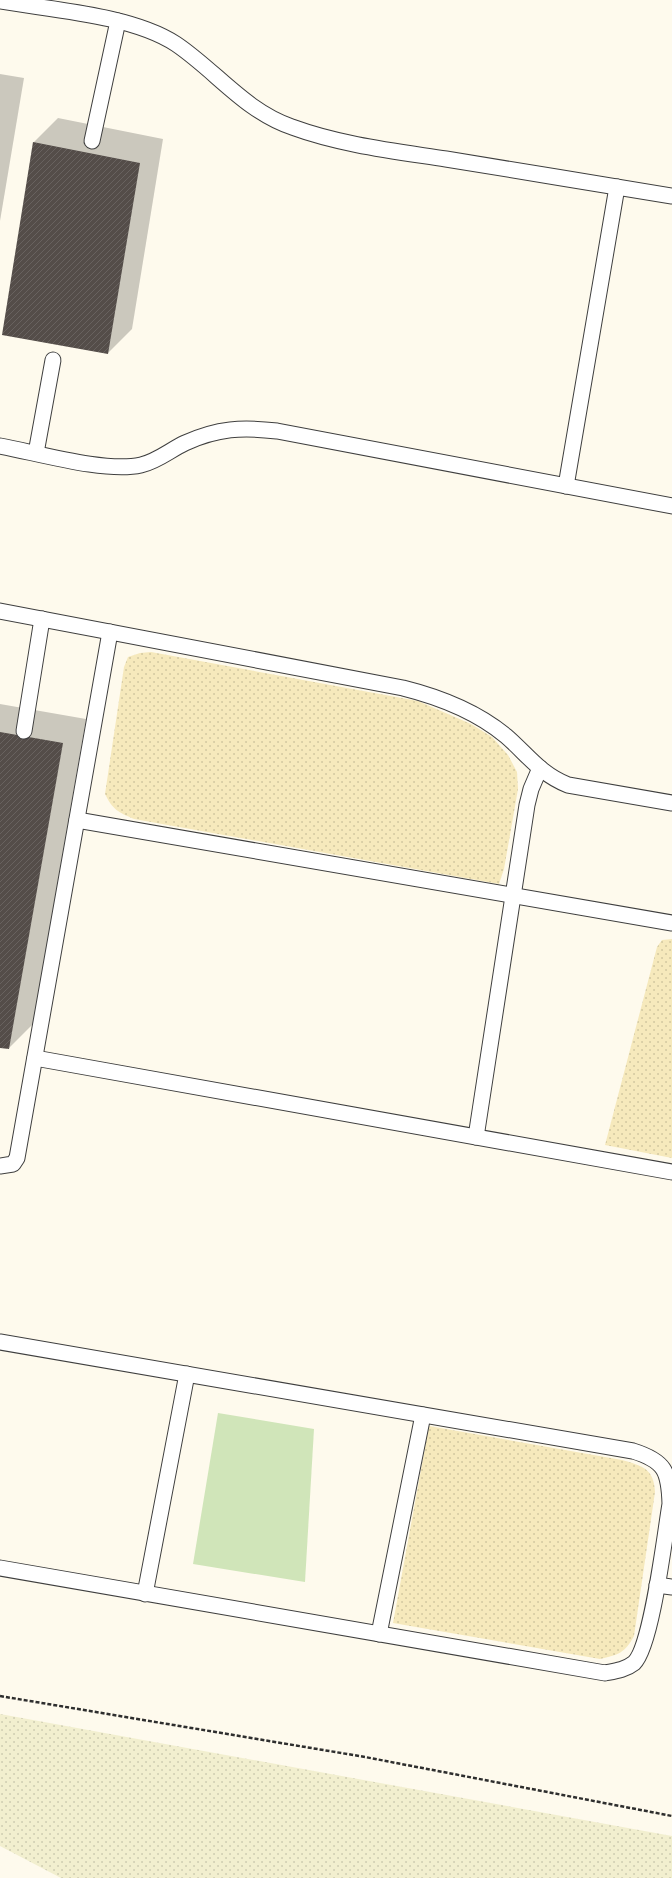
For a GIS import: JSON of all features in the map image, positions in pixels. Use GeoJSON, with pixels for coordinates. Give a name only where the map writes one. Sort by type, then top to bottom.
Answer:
{"type":"FeatureCollection","features":[{"type":"Feature","properties":{"kind":"lane"},"geometry":{"type":"LineString","coordinates":[[0,1],[118,21],[137,26],[160,35],[176,44],[248,104],[265,115],[290,127],[320,136],[375,148],[672,196]]}},
{"type":"Feature","properties":{"kind":"lane"},"geometry":{"type":"LineString","coordinates":[[92,141],[118,21]]}},
{"type":"Feature","properties":{"kind":"lane"},"geometry":{"type":"LineString","coordinates":[[566,486],[617,187]]}},
{"type":"Feature","properties":{"kind":"lane"},"geometry":{"type":"LineString","coordinates":[[36,453],[53,360]]}},
{"type":"Feature","properties":{"kind":"lane"},"geometry":{"type":"LineString","coordinates":[[0,446],[95,464],[120,467],[141,465],[155,460],[205,434],[224,430],[247,428],[277,431],[672,506]]}},
{"type":"Feature","properties":{"kind":"lane"},"geometry":{"type":"LineString","coordinates":[[0,611],[403,688],[434,696],[457,705],[505,735],[553,779],[568,785],[672,803]]}},
{"type":"Feature","properties":{"kind":"lane"},"geometry":{"type":"LineString","coordinates":[[24,730],[42,619]]}},
{"type":"Feature","properties":{"kind":"lane"},"geometry":{"type":"LineString","coordinates":[[0,1166],[13,1164],[17,1158],[110,632]]}},
{"type":"Feature","properties":{"kind":"lane"},"geometry":{"type":"LineString","coordinates":[[476,1137],[528,805],[531,789],[540,768]]}},
{"type":"Feature","properties":{"kind":"lane"},"geometry":{"type":"LineString","coordinates":[[77,820],[672,923]]}},
{"type":"Feature","properties":{"kind":"lane"},"geometry":{"type":"LineString","coordinates":[[34,1058],[672,1172]]}},
{"type":"Feature","properties":{"kind":"lane"},"geometry":{"type":"LineString","coordinates":[[0,1342],[633,1451],[648,1455],[658,1461],[665,1470],[669,1486],[670,1504],[657,1585],[646,1640],[634,1662],[622,1670],[605,1673],[0,1568]]}},
{"type":"Feature","properties":{"kind":"lane"},"geometry":{"type":"LineString","coordinates":[[145,1594],[187,1374]]}},
{"type":"Feature","properties":{"kind":"lane"},"geometry":{"type":"LineString","coordinates":[[379,1634],[423,1415]]}},
{"type":"Feature","properties":{"kind":"lane"},"geometry":{"type":"LineString","coordinates":[[657,1585],[672,1587]]}},
{"type":"Feature","properties":{"kind":"path"},"geometry":{"type":"LineString","coordinates":[[0,1696],[365,1757],[672,1816]]}},
{"type":"Feature","properties":{"kind":"shaded area"},"geometry":{"type":"Polygon","coordinates":[[[0,1714],[672,1836],[672,1878],[61,1878],[0,1846],[0,1714]]]}},
{"type":"Feature","properties":{"kind":"green space"},"geometry":{"type":"Polygon","coordinates":[[[218,1413],[314,1429],[305,1582],[193,1564],[218,1413]]]}},
{"type":"Feature","properties":{"kind":"sand"},"geometry":{"type":"Polygon","coordinates":[[[151,652],[418,701],[471,724],[492,737],[508,755],[517,772],[518,789],[504,869],[499,884],[134,819],[120,812],[113,807],[105,794],[124,667],[128,657],[140,653],[151,652]]]}},
{"type":"Feature","properties":{"kind":"sand"},"geometry":{"type":"Polygon","coordinates":[[[672,939],[672,1158],[605,1145],[657,947],[662,940],[672,939]]]}},
{"type":"Feature","properties":{"kind":"sand"},"geometry":{"type":"Polygon","coordinates":[[[429,1426],[622,1460],[646,1469],[652,1478],[655,1492],[634,1636],[624,1650],[612,1656],[600,1659],[393,1623],[429,1426]]]}},
{"type":"Feature","properties":{"kind":"building"},"geometry":{"type":"Polygon","coordinates":[[[33,142],[140,163],[108,354],[2,335],[33,142]]]}},
{"type":"Feature","properties":{"kind":"building"},"geometry":{"type":"Polygon","coordinates":[[[0,732],[63,743],[9,1049],[0,1048],[0,732]]]}}]}
